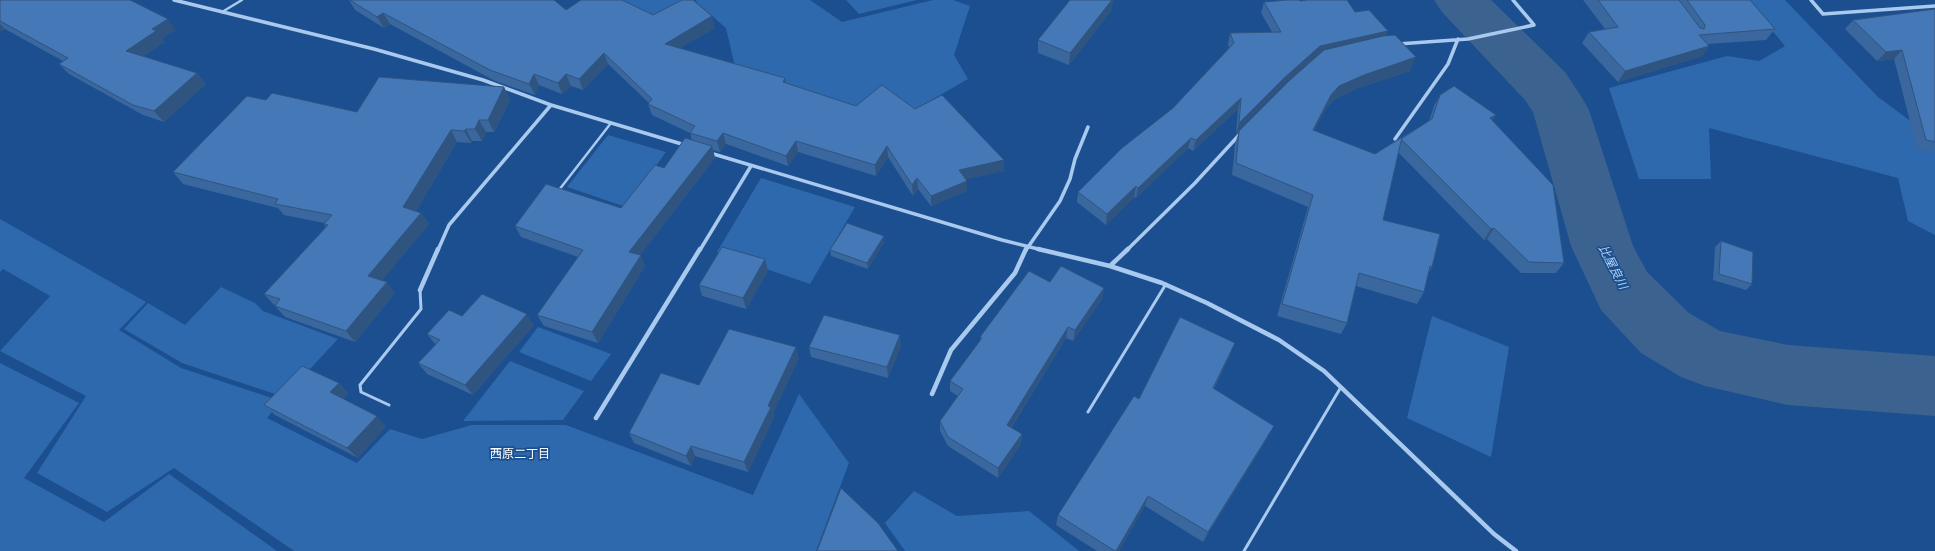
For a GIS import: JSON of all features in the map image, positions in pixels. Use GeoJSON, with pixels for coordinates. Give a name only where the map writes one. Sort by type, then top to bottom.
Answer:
{"type":"FeatureCollection","features":[{"type":"Feature","properties":{"kind":"street"},"geometry":{"type":"LineString","coordinates":[[174,0],[374,49],[483,80],[552,105],[692,148]]}},
{"type":"Feature","properties":{"kind":"street"},"geometry":{"type":"LineString","coordinates":[[1392,45],[1468,38],[1534,25],[1513,0]]}},
{"type":"Feature","properties":{"kind":"street"},"geometry":{"type":"LineString","coordinates":[[1811,0],[1824,14],[1935,6]]}},
{"type":"Feature","properties":{"kind":"street"},"geometry":{"type":"LineString","coordinates":[[1396,139],[1448,64],[1458,39]]}},
{"type":"Feature","properties":{"kind":"street"},"geometry":{"type":"LineString","coordinates":[[420,290],[449,225],[552,105]]}},
{"type":"Feature","properties":{"kind":"street"},"geometry":{"type":"LineString","coordinates":[[932,394],[951,350],[1015,273],[1027,247],[1060,201],[1070,179],[1075,159],[1088,127]]}},
{"type":"Feature","properties":{"kind":"street"},"geometry":{"type":"LineString","coordinates":[[1110,266],[1195,183],[1245,129]]}},
{"type":"Feature","properties":{"kind":"street"},"geometry":{"type":"LineString","coordinates":[[707,152],[1027,247],[1110,266],[1166,284],[1279,340],[1324,371],[1494,534],[1516,551]]}},
{"type":"Feature","properties":{"kind":"street"},"geometry":{"type":"LineString","coordinates":[[596,418],[751,166]]}},
{"type":"Feature","properties":{"kind":"lane"},"geometry":{"type":"LineString","coordinates":[[222,12],[242,0]]}},
{"type":"Feature","properties":{"kind":"lane"},"geometry":{"type":"LineString","coordinates":[[565,192],[558,190],[611,123]]}},
{"type":"Feature","properties":{"kind":"lane"},"geometry":{"type":"LineString","coordinates":[[1088,412],[1166,284]]}},
{"type":"Feature","properties":{"kind":"lane"},"geometry":{"type":"LineString","coordinates":[[389,405],[361,392],[360,385],[421,309],[420,290]]}},
{"type":"Feature","properties":{"kind":"lane"},"geometry":{"type":"LineString","coordinates":[[1244,551],[1341,387]]}},
{"type":"Feature","properties":{"kind":"shaded area"},"geometry":{"type":"Polygon","coordinates":[[[610,0],[689,0],[599,47],[610,0]]]}},
{"type":"Feature","properties":{"kind":"shaded area"},"geometry":{"type":"Polygon","coordinates":[[[810,0],[842,22],[933,0],[953,0],[970,6],[954,55],[968,79],[914,110],[849,110],[735,67],[726,28],[695,1],[810,0]]]}},
{"type":"Feature","properties":{"kind":"shaded area"},"geometry":{"type":"Polygon","coordinates":[[[846,0],[917,0],[859,14],[846,0]]]}},
{"type":"Feature","properties":{"kind":"shaded area"},"geometry":{"type":"Polygon","coordinates":[[[1747,0],[1785,0],[1878,97],[1935,139],[1935,235],[1908,221],[1898,178],[1709,128],[1711,179],[1639,179],[1609,88],[1727,56],[1759,61],[1785,46],[1747,0]]]}},
{"type":"Feature","properties":{"kind":"shaded area"},"geometry":{"type":"Polygon","coordinates":[[[608,135],[666,152],[626,207],[567,187],[608,135]]]}},
{"type":"Feature","properties":{"kind":"shaded area"},"geometry":{"type":"Polygon","coordinates":[[[761,178],[855,207],[810,284],[717,252],[761,178]]]}},
{"type":"Feature","properties":{"kind":"shaded area"},"geometry":{"type":"Polygon","coordinates":[[[0,219],[146,302],[119,330],[181,368],[281,401],[267,418],[357,463],[390,429],[422,439],[472,425],[566,425],[753,495],[799,394],[849,463],[816,551],[294,551],[174,468],[107,512],[37,473],[86,396],[0,351],[50,296],[3,269],[0,272],[0,219]]]}},
{"type":"Feature","properties":{"kind":"shaded area"},"geometry":{"type":"Polygon","coordinates":[[[221,287],[255,303],[263,311],[338,339],[284,397],[182,363],[124,329],[148,303],[185,325],[221,287]]]}},
{"type":"Feature","properties":{"kind":"shaded area"},"geometry":{"type":"Polygon","coordinates":[[[1432,316],[1509,347],[1491,457],[1407,418],[1432,316]]]}},
{"type":"Feature","properties":{"kind":"shaded area"},"geometry":{"type":"Polygon","coordinates":[[[538,327],[611,354],[591,381],[519,352],[538,327]]]}},
{"type":"Feature","properties":{"kind":"shaded area"},"geometry":{"type":"Polygon","coordinates":[[[510,361],[584,391],[563,420],[463,421],[510,361]]]}},
{"type":"Feature","properties":{"kind":"shaded area"},"geometry":{"type":"Polygon","coordinates":[[[0,363],[79,403],[24,478],[104,522],[169,474],[277,551],[0,551],[0,363]]]}},
{"type":"Feature","properties":{"kind":"shaded area"},"geometry":{"type":"Polygon","coordinates":[[[914,491],[957,516],[1029,511],[1079,551],[905,551],[885,523],[914,491]]]}},
{"type":"Feature","properties":{"kind":"building"},"geometry":{"type":"Polygon","coordinates":[[[0,0],[130,0],[168,19],[152,29],[156,31],[126,51],[197,73],[154,111],[133,105],[59,64],[68,58],[0,21],[0,0]]]}},
{"type":"Feature","properties":{"kind":"building"},"geometry":{"type":"Polygon","coordinates":[[[350,0],[554,0],[566,10],[581,0],[622,0],[653,15],[682,0],[693,0],[712,16],[665,44],[785,78],[783,82],[856,106],[882,85],[915,109],[942,95],[1004,160],[959,170],[967,181],[931,196],[917,178],[912,185],[887,146],[875,165],[796,141],[786,156],[723,133],[717,141],[690,133],[695,126],[648,104],[652,99],[604,53],[579,79],[566,74],[558,83],[534,74],[529,84],[490,70],[383,13],[377,17],[350,0]]]}},
{"type":"Feature","properties":{"kind":"building"},"geometry":{"type":"Polygon","coordinates":[[[1070,0],[1112,0],[1070,53],[1038,40],[1070,0]]]}},
{"type":"Feature","properties":{"kind":"building"},"geometry":{"type":"Polygon","coordinates":[[[1287,0],[1347,0],[1355,12],[1369,10],[1388,31],[1320,46],[1283,79],[1239,123],[1241,98],[1196,140],[1191,138],[1138,188],[1136,186],[1107,214],[1078,192],[1122,148],[1173,108],[1234,43],[1230,33],[1281,32],[1264,2],[1287,0]]]}},
{"type":"Feature","properties":{"kind":"building"},"geometry":{"type":"Polygon","coordinates":[[[1598,0],[1679,0],[1700,28],[1704,29],[1705,25],[1687,0],[1750,0],[1775,29],[1699,35],[1709,46],[1625,71],[1589,32],[1618,27],[1598,0]]]}},
{"type":"Feature","properties":{"kind":"building"},"geometry":{"type":"Polygon","coordinates":[[[1935,9],[1935,142],[1926,140],[1902,50],[1886,52],[1853,20],[1935,9]]]}},
{"type":"Feature","properties":{"kind":"building"},"geometry":{"type":"Polygon","coordinates":[[[1395,35],[1416,57],[1364,75],[1339,86],[1331,95],[1313,130],[1375,154],[1402,137],[1383,220],[1440,234],[1424,292],[1359,273],[1347,323],[1282,304],[1313,195],[1236,163],[1239,131],[1289,81],[1324,50],[1383,36],[1395,35]]]}},
{"type":"Feature","properties":{"kind":"building"},"geometry":{"type":"Polygon","coordinates":[[[379,77],[504,87],[488,120],[479,120],[475,129],[466,129],[464,131],[451,130],[403,207],[421,213],[368,276],[387,282],[346,331],[275,306],[280,299],[264,294],[328,225],[324,224],[332,215],[275,204],[278,199],[173,172],[247,96],[266,100],[272,93],[357,112],[379,77]]]}},
{"type":"Feature","properties":{"kind":"building"},"geometry":{"type":"Polygon","coordinates":[[[1454,86],[1496,115],[1490,118],[1553,185],[1564,263],[1529,262],[1494,228],[1491,229],[1401,139],[1432,119],[1440,95],[1454,86]]]}},
{"type":"Feature","properties":{"kind":"building"},"geometry":{"type":"Polygon","coordinates":[[[685,138],[712,146],[629,252],[641,255],[592,332],[537,315],[583,250],[515,226],[546,184],[621,208],[655,165],[664,168],[685,138]]]}},
{"type":"Feature","properties":{"kind":"building"},"geometry":{"type":"Polygon","coordinates":[[[847,223],[884,236],[867,263],[830,250],[847,223]]]}},
{"type":"Feature","properties":{"kind":"building"},"geometry":{"type":"Polygon","coordinates":[[[1721,241],[1753,252],[1752,284],[1719,274],[1721,241]]]}},
{"type":"Feature","properties":{"kind":"building"},"geometry":{"type":"Polygon","coordinates":[[[722,247],[765,259],[743,298],[699,285],[722,247]]]}},
{"type":"Feature","properties":{"kind":"building"},"geometry":{"type":"Polygon","coordinates":[[[1061,266],[1104,288],[1075,330],[1068,327],[1007,425],[1022,434],[998,468],[948,437],[940,421],[963,389],[950,381],[982,338],[980,337],[1029,271],[1050,282],[1061,266]]]}},
{"type":"Feature","properties":{"kind":"building"},"geometry":{"type":"Polygon","coordinates":[[[482,294],[527,314],[465,385],[418,363],[440,340],[427,334],[449,310],[462,316],[482,294]]]}},
{"type":"Feature","properties":{"kind":"building"},"geometry":{"type":"Polygon","coordinates":[[[824,315],[900,335],[887,367],[809,347],[824,315]]]}},
{"type":"Feature","properties":{"kind":"building"},"geometry":{"type":"Polygon","coordinates":[[[1180,317],[1235,343],[1213,388],[1274,426],[1208,532],[1148,496],[1115,551],[1058,515],[1134,396],[1139,399],[1180,317]]]}},
{"type":"Feature","properties":{"kind":"building"},"geometry":{"type":"Polygon","coordinates":[[[729,329],[796,347],[768,406],[771,407],[744,462],[691,446],[686,456],[629,433],[661,373],[699,385],[729,329]]]}},
{"type":"Feature","properties":{"kind":"building"},"geometry":{"type":"Polygon","coordinates":[[[302,366],[339,383],[330,392],[377,416],[347,448],[264,405],[302,366]]]}},
{"type":"Feature","properties":{"kind":"building"},"geometry":{"type":"Polygon","coordinates":[[[841,488],[878,523],[898,551],[817,551],[841,488]]]}},
{"type":"Feature","properties":{"kind":"waterway","name":"比屋良川"},"geometry":{"type":"LineString","coordinates":[[1460,0],[1545,86],[1561,110],[1602,246],[1624,291],[1665,333],[1705,357],[1788,375],[1935,386]]}},
{"type":"Feature","properties":{"kind":"district","name":"西原二丁目"},"geometry":{"type":"Point","coordinates":[520,454]}}]}
